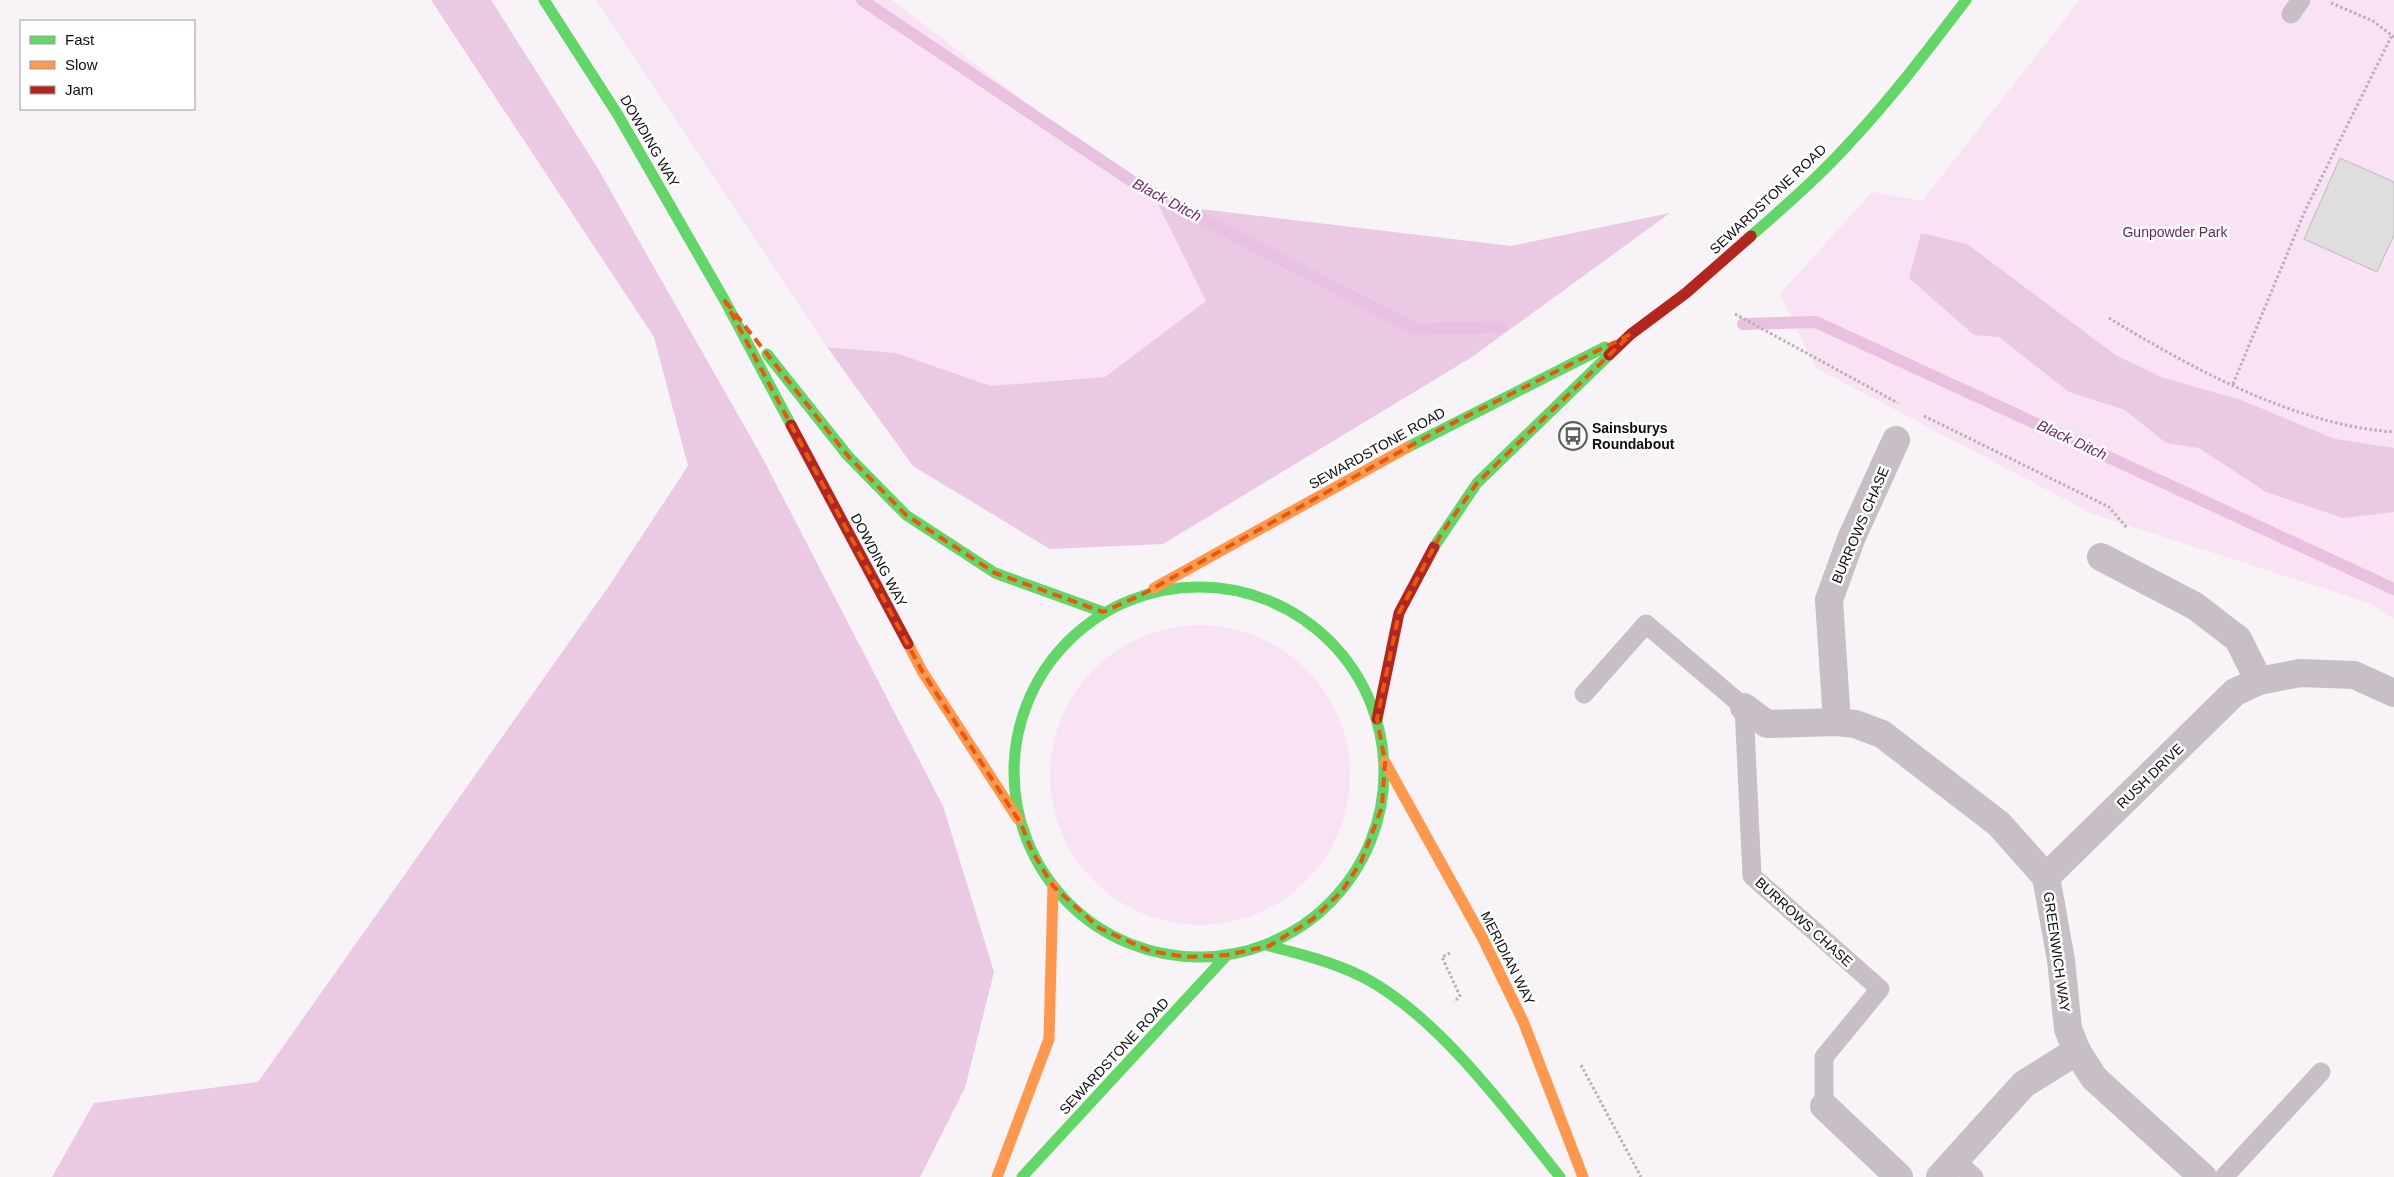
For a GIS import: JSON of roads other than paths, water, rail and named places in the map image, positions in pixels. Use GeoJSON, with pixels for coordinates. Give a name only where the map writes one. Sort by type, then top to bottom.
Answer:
{"type":"FeatureCollection","features":[{"type":"Feature","properties":{"kind":"main road","name":"DOWDING WAY"},"geometry":{"type":"LineString","coordinates":[[544,0],[618,115],[725,301],[922,671],[1021,824]]}},
{"type":"Feature","properties":{"kind":"main road","name":"SEWARDSTONE ROAD"},"geometry":{"type":"LineString","coordinates":[[1377,719],[1399,613],[1441,534],[1489,469],[1631,334],[1686,293],[1796,198],[1860,132],[1910,73],[1966,0]]}},
{"type":"Feature","properties":{"kind":"main road","name":"DOWDING WAY"},"geometry":{"type":"LineString","coordinates":[[725,301],[848,456],[906,515],[995,573],[1103,612]]}},
{"type":"Feature","properties":{"kind":"main road","name":"SEWARDSTONE ROAD"},"geometry":{"type":"LineString","coordinates":[[1142,595],[1439,430],[1631,334]]}},
{"type":"Feature","properties":{"kind":"main road"},"geometry":{"type":"LineString","coordinates":[[1217,586],[1258,596],[1318,629],[1364,685],[1377,719],[1385,762],[1382,808],[1361,862],[1342,891],[1313,919],[1269,946],[1228,955],[1186,957],[1150,950],[1099,928],[1053,886],[1032,851],[1021,824],[1013,766],[1022,714],[1044,670],[1072,636],[1103,612],[1142,595],[1217,586]]}},
{"type":"Feature","properties":{"kind":"main road","name":"MERIDIAN WAY"},"geometry":{"type":"LineString","coordinates":[[1385,762],[1482,937],[1523,1021],[1583,1177]]}},
{"type":"Feature","properties":{"kind":"main road"},"geometry":{"type":"LineString","coordinates":[[997,1177],[1050,1039],[1053,886]]}},
{"type":"Feature","properties":{"kind":"main road"},"geometry":{"type":"LineString","coordinates":[[1269,946],[1324,962],[1375,984],[1430,1027],[1474,1071],[1560,1177]]}},
{"type":"Feature","properties":{"kind":"main road","name":"SEWARDSTONE ROAD"},"geometry":{"type":"LineString","coordinates":[[1022,1177],[1228,955]]}},
{"type":"Feature","properties":{"kind":"street","name":"BURROWS CHASE"},"geometry":{"type":"LineString","coordinates":[[1837,722],[1829,600],[1851,539],[1896,440]]}},
{"type":"Feature","properties":{"kind":"street"},"geometry":{"type":"LineString","coordinates":[[2101,556],[2194,606],[2238,640],[2259,681]]}},
{"type":"Feature","properties":{"kind":"street","name":"RUSH DRIVE"},"geometry":{"type":"LineString","coordinates":[[2046,877],[2235,692],[2259,681],[2300,673],[2354,675],[2394,693]]}},
{"type":"Feature","properties":{"kind":"street"},"geometry":{"type":"LineString","coordinates":[[1744,707],[1767,724],[1837,722]]}},
{"type":"Feature","properties":{"kind":"street","name":"GREENWICH WAY"},"geometry":{"type":"LineString","coordinates":[[1837,722],[1855,724],[1882,734],[1998,824],[2046,877],[2061,960],[2068,1029],[2077,1051],[2094,1078],[2203,1177]]}},
{"type":"Feature","properties":{"kind":"street"},"geometry":{"type":"LineString","coordinates":[[1956,1171],[2024,1084],[2077,1051]]}},
{"type":"Feature","properties":{"kind":"street"},"geometry":{"type":"LineString","coordinates":[[1824,1106],[1899,1177]]}},
{"type":"Feature","properties":{"kind":"lane"},"geometry":{"type":"LineString","coordinates":[[1584,694],[1646,624],[1744,707]]}},
{"type":"Feature","properties":{"kind":"lane","name":"BURROWS CHASE"},"geometry":{"type":"LineString","coordinates":[[1744,707],[1752,876],[1880,989],[1824,1056],[1824,1106]]}},
{"type":"Feature","properties":{"kind":"lane"},"geometry":{"type":"LineString","coordinates":[[2224,1177],[2320,1072]]}},
{"type":"Feature","properties":{"kind":"waterway","name":"Black Ditch"},"geometry":{"type":"LineString","coordinates":[[862,0],[1139,186],[1415,329],[1501,327]]}},
{"type":"Feature","properties":{"kind":"waterway","name":"Black Ditch"},"geometry":{"type":"LineString","coordinates":[[1743,324],[1816,322],[2394,589]]}},
{"type":"Feature","properties":{"kind":"place","name":"Sainsburys Roundabout"},"geometry":{"type":"Point","coordinates":[1573,436]}},
{"type":"Feature","properties":{"kind":"park label","name":"Gunpowder Park"},"geometry":{"type":"Point","coordinates":[2175,232]}}]}
